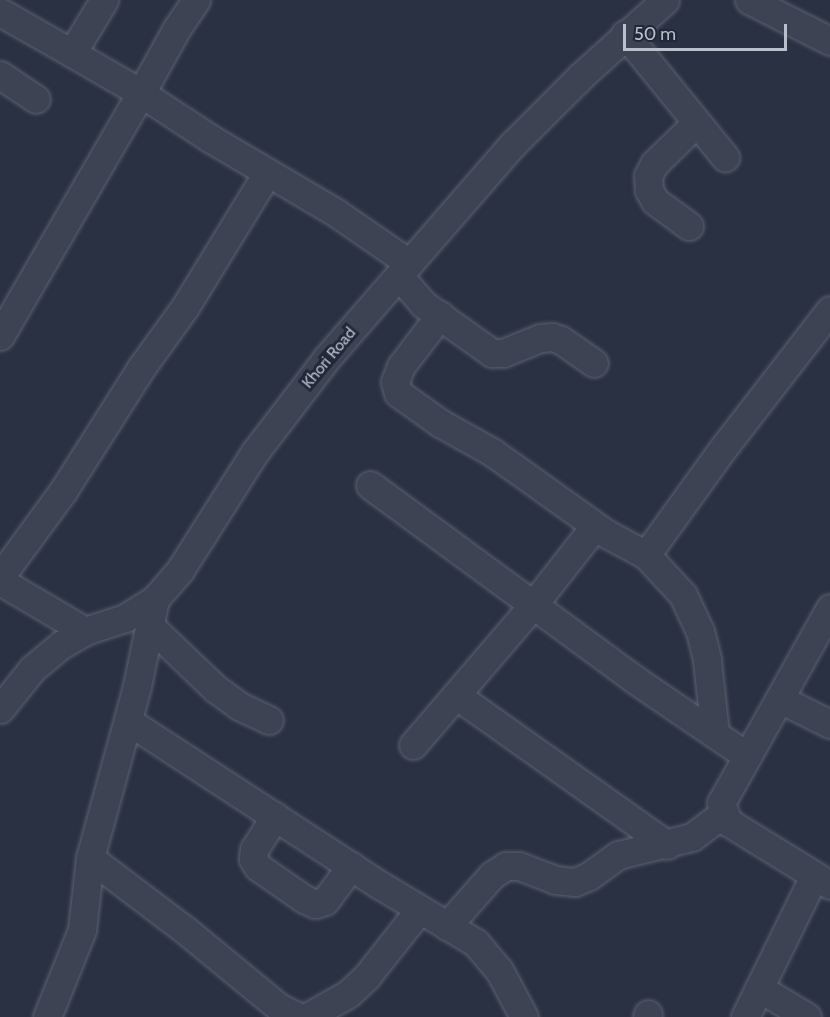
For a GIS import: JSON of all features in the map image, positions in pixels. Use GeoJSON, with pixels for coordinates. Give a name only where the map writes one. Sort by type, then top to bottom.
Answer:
{"type":"FeatureCollection","features":[{"type":"Feature","properties":{"kind":"street"},"geometry":{"type":"LineString","coordinates":[[72,53],[104,0]]}},
{"type":"Feature","properties":{"kind":"street"},"geometry":{"type":"LineString","coordinates":[[0,336],[177,28],[196,0]]}},
{"type":"Feature","properties":{"kind":"street","name":"Khori Road"},"geometry":{"type":"LineString","coordinates":[[0,709],[32,669],[61,645],[85,632],[124,618],[155,599],[180,570],[255,452],[326,359],[513,144],[664,0]]}},
{"type":"Feature","properties":{"kind":"street"},"geometry":{"type":"LineString","coordinates":[[749,0],[830,41]]}},
{"type":"Feature","properties":{"kind":"street"},"geometry":{"type":"LineString","coordinates":[[0,12],[141,93],[267,173],[335,212],[404,270],[423,304],[481,347],[492,353],[503,353],[540,338],[552,337],[561,340],[594,363]]}},
{"type":"Feature","properties":{"kind":"street"},"geometry":{"type":"LineString","coordinates":[[626,34],[724,157]]}},
{"type":"Feature","properties":{"kind":"street"},"geometry":{"type":"LineString","coordinates":[[0,75],[36,99]]}},
{"type":"Feature","properties":{"kind":"street"},"geometry":{"type":"LineString","coordinates":[[689,226],[655,201],[649,190],[648,176],[654,164],[696,123]]}},
{"type":"Feature","properties":{"kind":"street"},"geometry":{"type":"LineString","coordinates":[[85,632],[0,579],[63,491],[141,368],[185,307],[267,173]]}},
{"type":"Feature","properties":{"kind":"street"},"geometry":{"type":"LineString","coordinates":[[646,555],[724,447],[830,310]]}},
{"type":"Feature","properties":{"kind":"street"},"geometry":{"type":"LineString","coordinates":[[440,315],[401,366],[395,382],[398,393],[440,423],[492,452],[595,526],[646,555],[683,595],[700,631],[715,734]]}},
{"type":"Feature","properties":{"kind":"street"},"geometry":{"type":"LineString","coordinates":[[370,485],[533,605],[747,756]]}},
{"type":"Feature","properties":{"kind":"street"},"geometry":{"type":"LineString","coordinates":[[413,744],[533,605],[595,526]]}},
{"type":"Feature","properties":{"kind":"street"},"geometry":{"type":"LineString","coordinates":[[47,1017],[82,930],[90,858],[128,721],[155,599]]}},
{"type":"Feature","properties":{"kind":"street"},"geometry":{"type":"LineString","coordinates":[[745,1017],[759,988],[822,880],[728,822],[723,814],[721,803],[830,608]]}},
{"type":"Feature","properties":{"kind":"street"},"geometry":{"type":"LineString","coordinates":[[150,626],[216,689],[239,706],[269,720]]}},
{"type":"Feature","properties":{"kind":"street"},"geometry":{"type":"LineString","coordinates":[[456,695],[667,845]]}},
{"type":"Feature","properties":{"kind":"street"},"geometry":{"type":"LineString","coordinates":[[780,699],[830,724]]}},
{"type":"Feature","properties":{"kind":"street"},"geometry":{"type":"LineString","coordinates":[[128,721],[351,866],[476,943],[499,970],[524,1017]]}},
{"type":"Feature","properties":{"kind":"street"},"geometry":{"type":"LineString","coordinates":[[447,926],[492,875],[507,866],[519,866],[555,880],[575,882],[589,876],[618,855],[667,845],[692,837],[723,814]]}},
{"type":"Feature","properties":{"kind":"street"},"geometry":{"type":"LineString","coordinates":[[275,816],[254,849],[253,859],[258,867],[304,899],[315,904],[325,901],[351,866]]}},
{"type":"Feature","properties":{"kind":"street"},"geometry":{"type":"LineString","coordinates":[[90,858],[184,929],[280,1008],[299,1017]]}},
{"type":"Feature","properties":{"kind":"street"},"geometry":{"type":"LineString","coordinates":[[307,1017],[348,994],[367,976],[420,909]]}},
{"type":"Feature","properties":{"kind":"street"},"geometry":{"type":"LineString","coordinates":[[759,988],[807,1017]]}}]}
